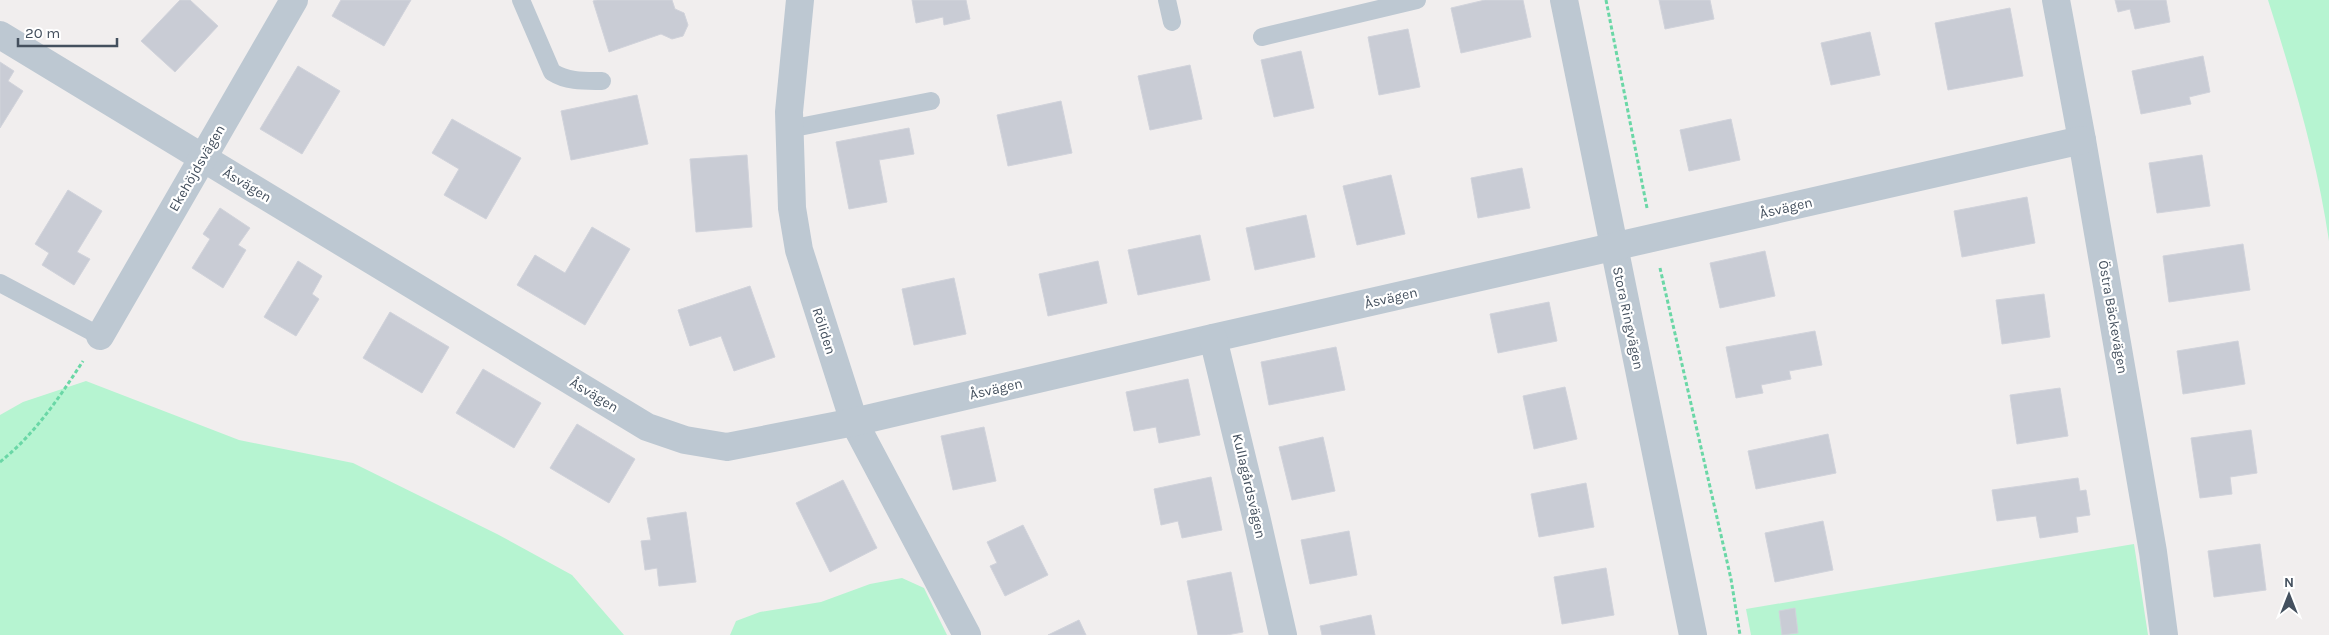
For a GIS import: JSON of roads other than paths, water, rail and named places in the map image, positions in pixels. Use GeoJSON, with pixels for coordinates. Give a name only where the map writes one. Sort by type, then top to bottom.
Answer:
{"type":"FeatureCollection","features":[{"type":"Feature","properties":{"kind":"street","name":"Ekehöjdsvägen"},"geometry":{"type":"LineString","coordinates":[[100,336],[294,0]]}},
{"type":"Feature","properties":{"kind":"street","name":"Röliden"},"geometry":{"type":"LineString","coordinates":[[800,0],[789,129],[792,208],[799,250],[854,422],[967,635]]}},
{"type":"Feature","properties":{"kind":"street","name":"Stora Ringvägen"},"geometry":{"type":"LineString","coordinates":[[1564,0],[1693,635]]}},
{"type":"Feature","properties":{"kind":"street","name":"Östra Bäckevägen"},"geometry":{"type":"LineString","coordinates":[[2056,0],[2153,552],[2164,635]]}},
{"type":"Feature","properties":{"kind":"street","name":"Åsvägen"},"geometry":{"type":"LineString","coordinates":[[0,35],[647,427],[685,440],[727,447],[854,422],[1213,338],[2082,140]]}},
{"type":"Feature","properties":{"kind":"street","name":"Kullagårdsvägen"},"geometry":{"type":"LineString","coordinates":[[1213,338],[1256,516],[1282,635]]}},
{"type":"Feature","properties":{"kind":"lane"},"geometry":{"type":"LineString","coordinates":[[524,0],[552,72],[561,77],[577,81],[602,81]]}},
{"type":"Feature","properties":{"kind":"lane"},"geometry":{"type":"LineString","coordinates":[[1167,0],[1172,22]]}},
{"type":"Feature","properties":{"kind":"lane"},"geometry":{"type":"LineString","coordinates":[[1262,36],[1417,0]]}},
{"type":"Feature","properties":{"kind":"lane"},"geometry":{"type":"LineString","coordinates":[[789,129],[931,101]]}},
{"type":"Feature","properties":{"kind":"lane"},"geometry":{"type":"LineString","coordinates":[[0,283],[100,336]]}}]}
